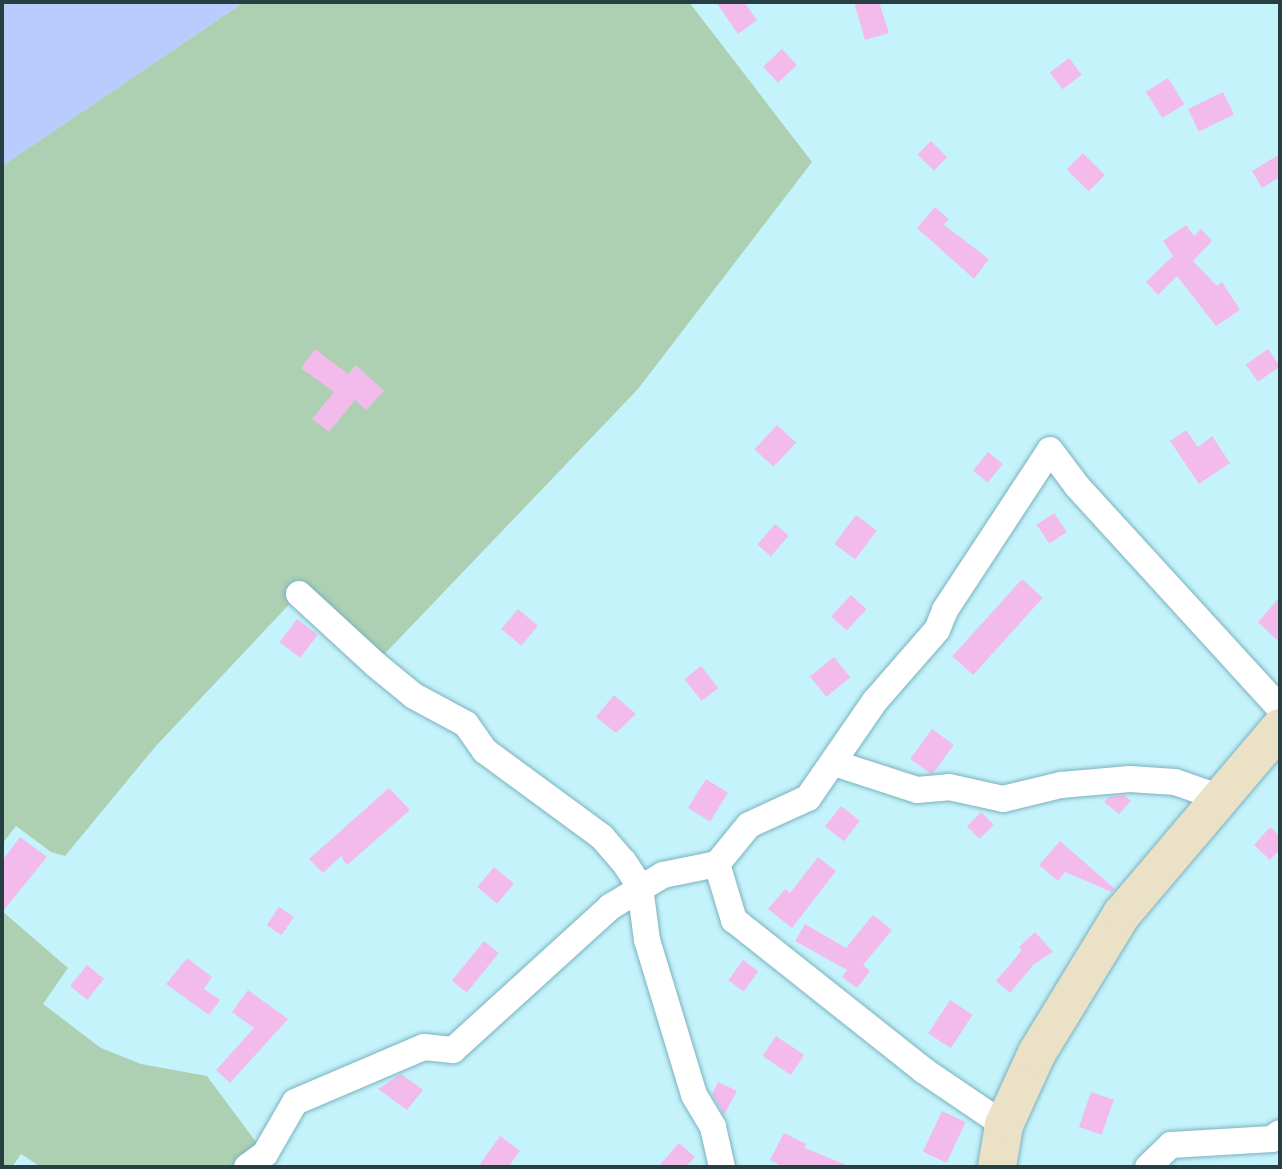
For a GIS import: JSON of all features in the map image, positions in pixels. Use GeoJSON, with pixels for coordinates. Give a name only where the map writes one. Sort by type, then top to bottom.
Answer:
{"type":"FeatureCollection","features":[{"type":"Feature","properties":{"kind":"main road"},"geometry":{"type":"LineString","coordinates":[[997,1167],[1004,1125],[1037,1053],[1122,914],[1218,797],[1280,728]]}},
{"type":"Feature","properties":{"kind":"street"},"geometry":{"type":"LineString","coordinates":[[247,1167],[265,1154],[295,1102],[424,1047],[453,1049],[610,907],[663,875],[717,864],[748,825],[807,798],[875,701],[937,630],[945,610],[1050,450],[1085,494],[1280,708]]}},
{"type":"Feature","properties":{"kind":"street"},"geometry":{"type":"LineString","coordinates":[[299,594],[414,696],[466,724],[485,751],[601,837],[640,887],[647,940],[694,1095],[713,1127],[722,1167]]}},
{"type":"Feature","properties":{"kind":"street"},"geometry":{"type":"LineString","coordinates":[[834,763],[917,790],[949,787],[1003,799],[1061,785],[1130,779],[1175,782],[1218,797]]}},
{"type":"Feature","properties":{"kind":"street"},"geometry":{"type":"LineString","coordinates":[[717,864],[734,920],[923,1070],[1004,1125]]}},
{"type":"Feature","properties":{"kind":"street"},"geometry":{"type":"LineString","coordinates":[[1148,1167],[1171,1145],[1272,1139],[1280,1133]]}},
{"type":"Feature","properties":{"kind":"green space"},"geometry":{"type":"Polygon","coordinates":[[[244,2],[689,2],[812,162],[638,389],[375,664],[299,594],[155,747],[65,856],[51,852],[16,826],[2,844],[2,166],[244,2]]]}},
{"type":"Feature","properties":{"kind":"green space"},"geometry":{"type":"Polygon","coordinates":[[[2,911],[68,968],[43,1004],[101,1048],[141,1064],[207,1076],[265,1154],[247,1167],[41,1167],[21,1154],[12,1167],[2,1167],[2,911]]]}},
{"type":"Feature","properties":{"kind":"water"},"geometry":{"type":"Polygon","coordinates":[[[2,2],[244,2],[2,166],[2,2]]]}},
{"type":"Feature","properties":{"kind":"building"},"geometry":{"type":"Polygon","coordinates":[[[716,2],[744,2],[757,20],[738,34],[716,2]]]}},
{"type":"Feature","properties":{"kind":"building"},"geometry":{"type":"Polygon","coordinates":[[[854,2],[879,2],[889,33],[865,40],[854,2]]]}},
{"type":"Feature","properties":{"kind":"building"},"geometry":{"type":"Polygon","coordinates":[[[782,49],[797,65],[778,83],[763,67],[782,49]]]}},
{"type":"Feature","properties":{"kind":"building"},"geometry":{"type":"Polygon","coordinates":[[[1069,58],[1082,75],[1062,89],[1050,72],[1069,58]]]}},
{"type":"Feature","properties":{"kind":"building"},"geometry":{"type":"Polygon","coordinates":[[[1168,78],[1184,104],[1162,118],[1146,92],[1168,78]]]}},
{"type":"Feature","properties":{"kind":"building"},"geometry":{"type":"Polygon","coordinates":[[[1223,92],[1234,114],[1199,132],[1188,109],[1223,92]]]}},
{"type":"Feature","properties":{"kind":"building"},"geometry":{"type":"Polygon","coordinates":[[[931,141],[947,157],[934,171],[918,154],[931,141]]]}},
{"type":"Feature","properties":{"kind":"building"},"geometry":{"type":"Polygon","coordinates":[[[1083,153],[1105,175],[1089,191],[1067,169],[1083,153]]]}},
{"type":"Feature","properties":{"kind":"building"},"geometry":{"type":"Polygon","coordinates":[[[1280,154],[1280,177],[1262,188],[1252,171],[1280,154]]]}},
{"type":"Feature","properties":{"kind":"building"},"geometry":{"type":"Polygon","coordinates":[[[935,207],[949,219],[944,225],[989,259],[974,279],[917,228],[935,207]]]}},
{"type":"Feature","properties":{"kind":"building"},"geometry":{"type":"Polygon","coordinates":[[[1186,225],[1194,236],[1201,229],[1212,241],[1193,261],[1217,286],[1222,282],[1240,310],[1216,326],[1177,276],[1158,295],[1146,282],[1173,256],[1163,241],[1186,225]]]}},
{"type":"Feature","properties":{"kind":"building"},"geometry":{"type":"Polygon","coordinates":[[[315,349],[348,374],[356,365],[384,391],[366,410],[355,400],[329,432],[312,419],[334,392],[301,368],[315,349]]]}},
{"type":"Feature","properties":{"kind":"building"},"geometry":{"type":"Polygon","coordinates":[[[1268,349],[1280,366],[1258,382],[1246,364],[1268,349]]]}},
{"type":"Feature","properties":{"kind":"building"},"geometry":{"type":"Polygon","coordinates":[[[777,425],[796,443],[774,467],[754,449],[777,425]]]}},
{"type":"Feature","properties":{"kind":"building"},"geometry":{"type":"Polygon","coordinates":[[[1186,430],[1198,447],[1212,436],[1230,463],[1199,484],[1170,441],[1186,430]]]}},
{"type":"Feature","properties":{"kind":"building"},"geometry":{"type":"Polygon","coordinates":[[[988,452],[1003,464],[988,483],[973,471],[988,452]]]}},
{"type":"Feature","properties":{"kind":"building"},"geometry":{"type":"Polygon","coordinates":[[[1054,513],[1067,532],[1049,544],[1037,525],[1054,513]]]}},
{"type":"Feature","properties":{"kind":"building"},"geometry":{"type":"Polygon","coordinates":[[[856,515],[877,531],[855,559],[834,544],[856,515]]]}},
{"type":"Feature","properties":{"kind":"building"},"geometry":{"type":"Polygon","coordinates":[[[775,524],[789,536],[771,556],[757,544],[775,524]]]}},
{"type":"Feature","properties":{"kind":"building"},"geometry":{"type":"Polygon","coordinates":[[[1022,579],[1043,598],[973,675],[952,656],[1022,579]]]}},
{"type":"Feature","properties":{"kind":"building"},"geometry":{"type":"Polygon","coordinates":[[[851,595],[866,609],[847,631],[831,616],[851,595]]]}},
{"type":"Feature","properties":{"kind":"building"},"geometry":{"type":"Polygon","coordinates":[[[1280,597],[1280,643],[1258,622],[1280,597]]]}},
{"type":"Feature","properties":{"kind":"building"},"geometry":{"type":"Polygon","coordinates":[[[518,609],[538,626],[521,646],[501,629],[518,609]]]}},
{"type":"Feature","properties":{"kind":"building"},"geometry":{"type":"Polygon","coordinates":[[[297,619],[318,635],[300,658],[280,642],[297,619]]]}},
{"type":"Feature","properties":{"kind":"building"},"geometry":{"type":"Polygon","coordinates":[[[834,657],[850,677],[826,697],[810,677],[834,657]]]}},
{"type":"Feature","properties":{"kind":"building"},"geometry":{"type":"Polygon","coordinates":[[[701,666],[718,688],[702,701],[684,679],[701,666]]]}},
{"type":"Feature","properties":{"kind":"building"},"geometry":{"type":"Polygon","coordinates":[[[614,695],[636,714],[616,733],[596,717],[614,695]]]}},
{"type":"Feature","properties":{"kind":"building"},"geometry":{"type":"Polygon","coordinates":[[[932,729],[954,745],[932,775],[910,759],[932,729]]]}},
{"type":"Feature","properties":{"kind":"building"},"geometry":{"type":"Polygon","coordinates":[[[706,779],[728,793],[710,822],[688,808],[706,779]]]}},
{"type":"Feature","properties":{"kind":"building"},"geometry":{"type":"Polygon","coordinates":[[[389,788],[410,810],[347,865],[341,856],[323,873],[309,859],[389,788]]]}},
{"type":"Feature","properties":{"kind":"building"},"geometry":{"type":"Polygon","coordinates":[[[1124,795],[1131,801],[1119,814],[1104,802],[1109,797],[1124,795]]]}},
{"type":"Feature","properties":{"kind":"building"},"geometry":{"type":"Polygon","coordinates":[[[841,806],[860,821],[844,841],[825,826],[841,806]]]}},
{"type":"Feature","properties":{"kind":"building"},"geometry":{"type":"Polygon","coordinates":[[[981,812],[994,825],[980,839],[967,826],[981,812]]]}},
{"type":"Feature","properties":{"kind":"building"},"geometry":{"type":"Polygon","coordinates":[[[1270,827],[1280,836],[1280,849],[1270,860],[1254,845],[1270,827]]]}},
{"type":"Feature","properties":{"kind":"building"},"geometry":{"type":"Polygon","coordinates":[[[20,837],[47,857],[2,912],[2,861],[20,837]]]}},
{"type":"Feature","properties":{"kind":"building"},"geometry":{"type":"Polygon","coordinates":[[[1060,841],[1115,889],[1112,892],[1065,872],[1058,881],[1039,865],[1060,841]]]}},
{"type":"Feature","properties":{"kind":"building"},"geometry":{"type":"Polygon","coordinates":[[[818,857],[836,871],[792,928],[768,909],[785,889],[790,893],[818,857]]]}},
{"type":"Feature","properties":{"kind":"building"},"geometry":{"type":"Polygon","coordinates":[[[494,867],[514,884],[497,904],[477,887],[494,867]]]}},
{"type":"Feature","properties":{"kind":"building"},"geometry":{"type":"Polygon","coordinates":[[[279,907],[294,917],[282,935],[267,925],[279,907]]]}},
{"type":"Feature","properties":{"kind":"building"},"geometry":{"type":"Polygon","coordinates":[[[873,915],[892,930],[863,965],[870,971],[857,988],[842,977],[847,970],[795,941],[805,924],[846,948],[873,915]]]}},
{"type":"Feature","properties":{"kind":"building"},"geometry":{"type":"Polygon","coordinates":[[[1035,932],[1053,952],[1034,964],[1010,993],[996,981],[1022,950],[1019,947],[1035,932]]]}},
{"type":"Feature","properties":{"kind":"building"},"geometry":{"type":"Polygon","coordinates":[[[484,941],[499,953],[467,993],[452,981],[484,941]]]}},
{"type":"Feature","properties":{"kind":"building"},"geometry":{"type":"Polygon","coordinates":[[[187,958],[212,977],[204,989],[220,1000],[209,1015],[166,984],[187,958]]]}},
{"type":"Feature","properties":{"kind":"building"},"geometry":{"type":"Polygon","coordinates":[[[743,960],[758,971],[744,991],[728,980],[743,960]]]}},
{"type":"Feature","properties":{"kind":"building"},"geometry":{"type":"Polygon","coordinates":[[[87,965],[104,979],[87,1000],[70,986],[87,965]]]}},
{"type":"Feature","properties":{"kind":"building"},"geometry":{"type":"Polygon","coordinates":[[[248,990],[288,1019],[230,1083],[216,1070],[254,1028],[232,1012],[248,990]]]}},
{"type":"Feature","properties":{"kind":"building"},"geometry":{"type":"Polygon","coordinates":[[[950,1000],[973,1015],[951,1048],[928,1034],[950,1000]]]}},
{"type":"Feature","properties":{"kind":"building"},"geometry":{"type":"Polygon","coordinates":[[[776,1036],[804,1055],[791,1075],[763,1056],[776,1036]]]}},
{"type":"Feature","properties":{"kind":"building"},"geometry":{"type":"Polygon","coordinates":[[[401,1074],[423,1090],[407,1110],[378,1089],[401,1074]]]}},
{"type":"Feature","properties":{"kind":"building"},"geometry":{"type":"Polygon","coordinates":[[[718,1082],[737,1091],[724,1115],[712,1094],[718,1082]]]}},
{"type":"Feature","properties":{"kind":"building"},"geometry":{"type":"Polygon","coordinates":[[[1091,1092],[1114,1100],[1102,1135],[1079,1127],[1091,1092]]]}},
{"type":"Feature","properties":{"kind":"building"},"geometry":{"type":"Polygon","coordinates":[[[942,1111],[966,1122],[947,1163],[923,1152],[942,1111]]]}},
{"type":"Feature","properties":{"kind":"building"},"geometry":{"type":"Polygon","coordinates":[[[784,1133],[806,1144],[805,1148],[851,1167],[783,1167],[770,1160],[784,1133]]]}},
{"type":"Feature","properties":{"kind":"building"},"geometry":{"type":"Polygon","coordinates":[[[500,1136],[520,1151],[508,1167],[478,1167],[500,1136]]]}},
{"type":"Feature","properties":{"kind":"building"},"geometry":{"type":"Polygon","coordinates":[[[679,1143],[695,1157],[686,1167],[658,1167],[679,1143]]]}}]}
